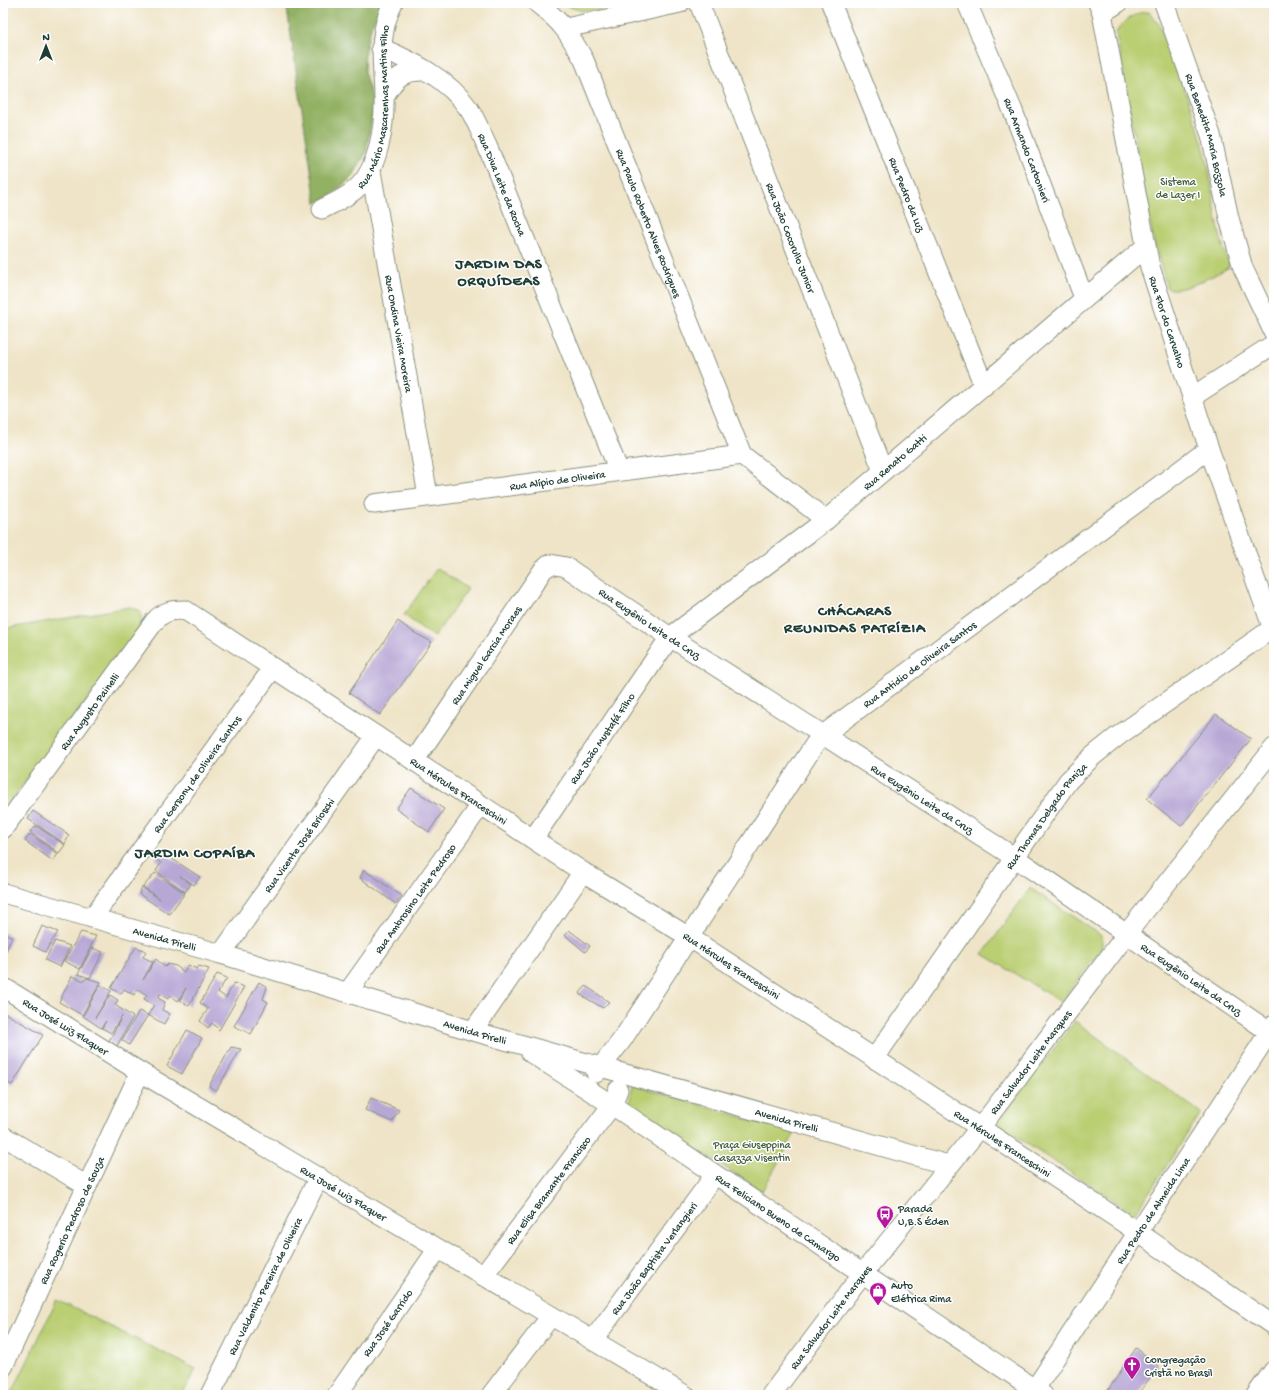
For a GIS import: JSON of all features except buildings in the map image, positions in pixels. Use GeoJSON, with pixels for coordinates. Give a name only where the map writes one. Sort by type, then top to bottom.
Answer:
{"type":"FeatureCollection","features":[{"type":"Feature","properties":{"kind":"street","name":"Rua Mário Mascarenhas Martins Filho"},"geometry":{"type":"LineString","coordinates":[[322,209],[340,201],[357,189],[371,171],[377,152],[381,130],[384,97],[381,48],[387,16],[393,3]]}},
{"type":"Feature","properties":{"kind":"street","name":"Rua Paulo Roberto Alves Rodrigues"},"geometry":{"type":"LineString","coordinates":[[537,3],[557,18],[566,28],[584,60],[742,455]]}},
{"type":"Feature","properties":{"kind":"street"},"geometry":{"type":"LineString","coordinates":[[566,28],[680,3]]}},
{"type":"Feature","properties":{"kind":"street","name":"Rua João Cocorullo Junior"},"geometry":{"type":"LineString","coordinates":[[699,3],[883,472]]}},
{"type":"Feature","properties":{"kind":"street","name":"Rua Pedro da Luz"},"geometry":{"type":"LineString","coordinates":[[831,3],[984,386]]}},
{"type":"Feature","properties":{"kind":"street","name":"Rua Armando Carbonieri"},"geometry":{"type":"LineString","coordinates":[[967,3],[1013,111],[1084,298]]}},
{"type":"Feature","properties":{"kind":"street","name":"Rua Benedita Maria Bozzola"},"geometry":{"type":"LineString","coordinates":[[1164,3],[1211,136],[1229,218],[1242,268],[1274,333]]}},
{"type":"Feature","properties":{"kind":"street","name":"Rua Flor do Carvalho"},"geometry":{"type":"LineString","coordinates":[[1106,6],[1145,248],[1150,267],[1209,449],[1273,630]]}},
{"type":"Feature","properties":{"kind":"street","name":"Rua Diva Leite da Rocha"},"geometry":{"type":"LineString","coordinates":[[381,48],[410,60],[442,81],[469,109],[488,148],[619,471]]}},
{"type":"Feature","properties":{"kind":"street"},"geometry":{"type":"LineString","coordinates":[[384,97],[392,82],[403,74],[414,70],[426,71]]}},
{"type":"Feature","properties":{"kind":"street","name":"Rua Ondina Vieira Moreira"},"geometry":{"type":"LineString","coordinates":[[371,171],[428,496]]}},
{"type":"Feature","properties":{"kind":"street","name":"Rua Mário Mascarenhas Martins Filho"},"geometry":{"type":"LineString","coordinates":[[340,201],[357,201],[378,210]]}},
{"type":"Feature","properties":{"kind":"street","name":"Rua Renato Gatti"},"geometry":{"type":"LineString","coordinates":[[670,637],[826,520],[984,386],[1084,298],[1145,248]]}},
{"type":"Feature","properties":{"kind":"street","name":"Rua Renato Gatti"},"geometry":{"type":"LineString","coordinates":[[1111,276],[1150,267]]}},
{"type":"Feature","properties":{"kind":"street"},"geometry":{"type":"LineString","coordinates":[[1192,397],[1274,344]]}},
{"type":"Feature","properties":{"kind":"street","name":"Rua Antidio de Oliveira Santos"},"geometry":{"type":"LineString","coordinates":[[689,937],[815,744],[823,735],[1209,449]]}},
{"type":"Feature","properties":{"kind":"street"},"geometry":{"type":"LineString","coordinates":[[742,455],[826,520]]}},
{"type":"Feature","properties":{"kind":"street","name":"Rua Alípio de Oliveira"},"geometry":{"type":"LineString","coordinates":[[374,504],[742,455]]}},
{"type":"Feature","properties":{"kind":"street","name":"Rua Miguel Garcia Moraes"},"geometry":{"type":"LineString","coordinates":[[414,761],[543,570],[550,564],[566,567]]}},
{"type":"Feature","properties":{"kind":"street","name":"Rua Eugênio Leite da Cruz"},"geometry":{"type":"LineString","coordinates":[[566,567],[670,637],[1014,857],[1125,935],[1272,1031]]}},
{"type":"Feature","properties":{"kind":"street","name":"Rua Augusto Painelli"},"geometry":{"type":"LineString","coordinates":[[3,829],[154,622],[161,614],[171,610],[185,610]]}},
{"type":"Feature","properties":{"kind":"street","name":"Rua Hércules Franceschini"},"geometry":{"type":"LineString","coordinates":[[185,610],[583,872],[689,937],[979,1127],[1139,1233],[1274,1326]]}},
{"type":"Feature","properties":{"kind":"street","name":"Rua Thomas Delgado Paniza"},"geometry":{"type":"LineString","coordinates":[[874,1059],[1068,781],[1093,756],[1118,736],[1273,630]]}},
{"type":"Feature","properties":{"kind":"street","name":"Rua João Mustafá Filho"},"geometry":{"type":"LineString","coordinates":[[533,839],[670,637]]}},
{"type":"Feature","properties":{"kind":"street","name":"Rua Gersony de Oliveira Santos"},"geometry":{"type":"LineString","coordinates":[[92,918],[273,668]]}},
{"type":"Feature","properties":{"kind":"street","name":"Rua Vicente José Brioschi"},"geometry":{"type":"LineString","coordinates":[[221,954],[376,736]]}},
{"type":"Feature","properties":{"kind":"street","name":"Rua Salvador Leite Marques"},"geometry":{"type":"LineString","coordinates":[[770,1395],[862,1273],[979,1127],[1125,935],[1274,748]]}},
{"type":"Feature","properties":{"kind":"street","name":"Rua Ambrosino Leite Pedroso"},"geometry":{"type":"LineString","coordinates":[[348,992],[481,805]]}},
{"type":"Feature","properties":{"kind":"street"},"geometry":{"type":"LineString","coordinates":[[473,1031],[583,872]]}},
{"type":"Feature","properties":{"kind":"street","name":"Avenida Pirelli"},"geometry":{"type":"LineString","coordinates":[[3,893],[221,954],[473,1031],[513,1041],[609,1082],[948,1165]]}},
{"type":"Feature","properties":{"kind":"street"},"geometry":{"type":"LineString","coordinates":[[609,1082],[622,1040],[689,937]]}},
{"type":"Feature","properties":{"kind":"street","name":"Rua José Luiz Flaquer"},"geometry":{"type":"LineString","coordinates":[[3,988],[140,1072],[319,1177],[437,1250],[685,1395]]}},
{"type":"Feature","properties":{"kind":"street","name":"Rua Pedro de Almeida Lima"},"geometry":{"type":"LineString","coordinates":[[1036,1393],[1087,1308],[1139,1233],[1272,1031]]}},
{"type":"Feature","properties":{"kind":"street","name":"Rua Feliciano Bueno de Camargo"},"geometry":{"type":"LineString","coordinates":[[513,1041],[609,1082],[715,1175],[862,1273],[1036,1393]]}},
{"type":"Feature","properties":{"kind":"street","name":"Rua Rogerio Pedroso de Souza"},"geometry":{"type":"LineString","coordinates":[[3,1367],[140,1072]]}},
{"type":"Feature","properties":{"kind":"street","name":"Rua Elisa Bramante Francisco"},"geometry":{"type":"LineString","coordinates":[[483,1276],[609,1082]]}},
{"type":"Feature","properties":{"kind":"street"},"geometry":{"type":"LineString","coordinates":[[3,1136],[87,1186]]}},
{"type":"Feature","properties":{"kind":"street","name":"Rua João Baptista Verlangieri"},"geometry":{"type":"LineString","coordinates":[[593,1340],[715,1175]]}},
{"type":"Feature","properties":{"kind":"street","name":"Rua Valdenito Pereira de Oliveira"},"geometry":{"type":"LineString","coordinates":[[210,1395],[319,1177]]}},
{"type":"Feature","properties":{"kind":"street","name":"Rua José Garrido"},"geometry":{"type":"LineString","coordinates":[[337,1395],[437,1250]]}},
{"type":"Feature","properties":{"kind":"street"},"geometry":{"type":"LineString","coordinates":[[491,1395],[551,1316]]}},
{"type":"Feature","properties":{"kind":"street"},"geometry":{"type":"LineString","coordinates":[[1256,1395],[1274,1370]]}},
{"type":"Feature","properties":{"kind":"green space"},"geometry":{"type":"Polygon","coordinates":[[[286,3],[384,3],[372,24],[365,50],[364,72],[374,105],[366,153],[353,176],[332,195],[316,203],[286,3]]]}},
{"type":"Feature","properties":{"kind":"green space"},"geometry":{"type":"Polygon","coordinates":[[[562,3],[622,3],[623,5],[585,11],[578,10],[562,3]]]}},
{"type":"Feature","properties":{"kind":"green space","name":"Sistema de Lazer I"},"geometry":{"type":"Polygon","coordinates":[[[1142,12],[1149,12],[1160,26],[1193,112],[1206,156],[1220,234],[1229,264],[1228,268],[1215,275],[1198,283],[1181,288],[1167,288],[1153,238],[1116,33],[1127,20],[1142,12]]]}},
{"type":"Feature","properties":{"kind":"green space"},"geometry":{"type":"Polygon","coordinates":[[[437,568],[468,589],[434,637],[404,615],[437,568]]]}},
{"type":"Feature","properties":{"kind":"green space"},"geometry":{"type":"Polygon","coordinates":[[[130,607],[140,611],[141,615],[140,624],[135,636],[3,811],[3,629],[130,607]]]}},
{"type":"Feature","properties":{"kind":"green space"},"geometry":{"type":"Polygon","coordinates":[[[1030,888],[1102,936],[1102,948],[1061,1002],[983,954],[1030,888]]]}},
{"type":"Feature","properties":{"kind":"green space"},"geometry":{"type":"Polygon","coordinates":[[[1075,1021],[1201,1113],[1136,1212],[1133,1213],[1001,1127],[999,1123],[1001,1118],[1075,1021]]]}},
{"type":"Feature","properties":{"kind":"green space","name":"Praça Giuseppina Casazza Visentin"},"geometry":{"type":"Polygon","coordinates":[[[632,1085],[795,1133],[762,1191],[626,1104],[629,1099],[632,1085]]]}},
{"type":"Feature","properties":{"kind":"green space"},"geometry":{"type":"Polygon","coordinates":[[[57,1300],[196,1369],[182,1395],[11,1395],[57,1300]]]}},
{"type":"Feature","properties":{"kind":"place","name":"Parada U,B.S Éden"},"geometry":{"type":"Point","coordinates":[885,1229]}},
{"type":"Feature","properties":{"kind":"place","name":"Auto Elétrica Rima"},"geometry":{"type":"Point","coordinates":[878,1306]}},
{"type":"Feature","properties":{"kind":"place","name":"Congregação Cristã no Brasil"},"geometry":{"type":"Point","coordinates":[1132,1380]}},
{"type":"Feature","properties":{"kind":"district","name":"JARDIM DAS ORQUÍDEAS"},"geometry":{"type":"Point","coordinates":[499,272]}},
{"type":"Feature","properties":{"kind":"district","name":"CHÁCARAS REUNIDAS PATRÍZIA"},"geometry":{"type":"Point","coordinates":[855,618]}},
{"type":"Feature","properties":{"kind":"district","name":"JARDIM COPAÍBA"},"geometry":{"type":"Point","coordinates":[195,852]}}]}
